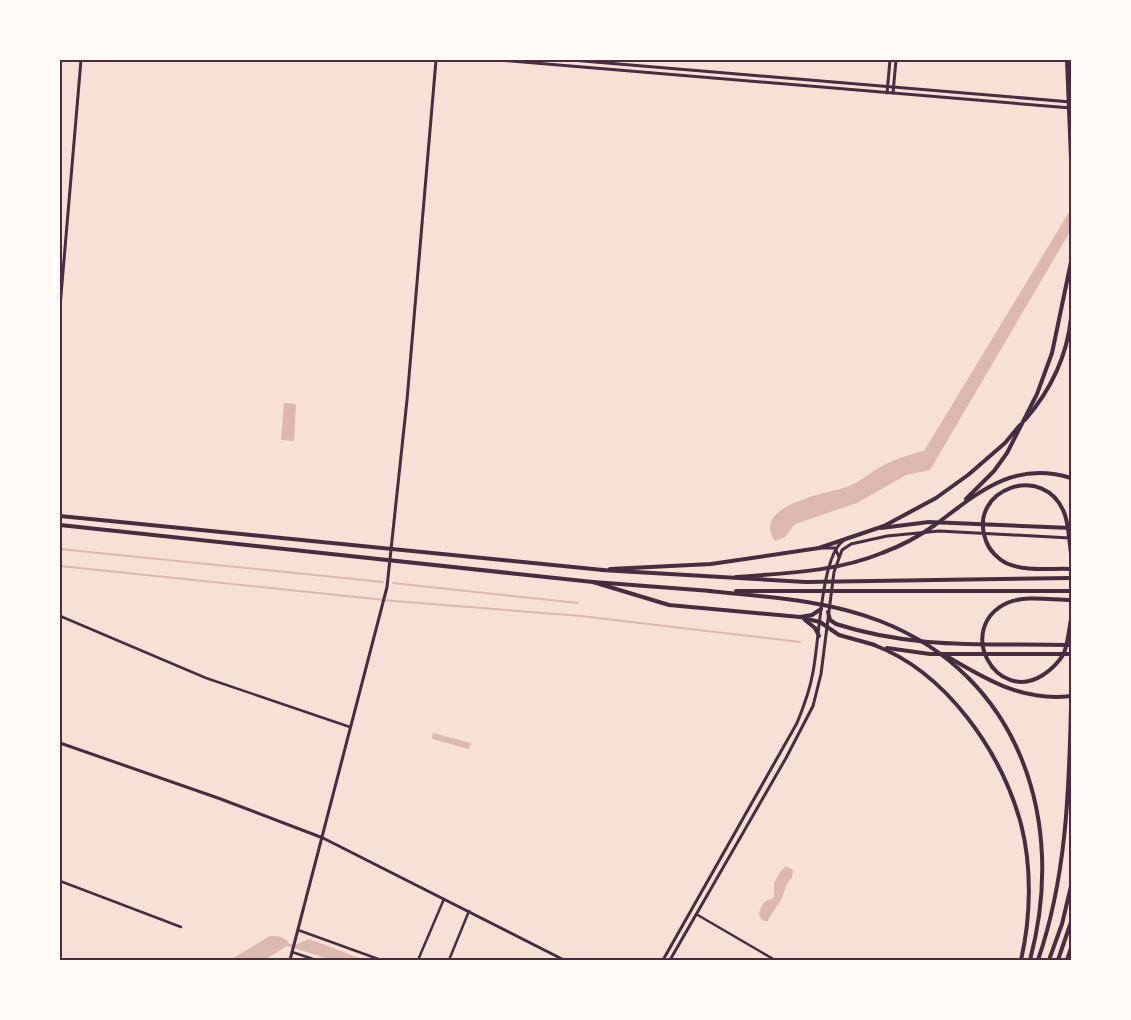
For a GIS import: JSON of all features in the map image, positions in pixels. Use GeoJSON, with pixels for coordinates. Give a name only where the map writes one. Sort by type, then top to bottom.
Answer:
{"type":"FeatureCollection","features":[{"type":"Feature","properties":{"kind":"main road"},"geometry":{"type":"LineString","coordinates":[[1067,60],[1071,159]]}},
{"type":"Feature","properties":{"kind":"main road"},"geometry":{"type":"LineString","coordinates":[[960,505],[994,471],[1007,453],[1037,394],[1052,353],[1071,262]]}},
{"type":"Feature","properties":{"kind":"main road"},"geometry":{"type":"LineString","coordinates":[[601,570],[711,564],[819,548],[849,536],[884,526],[936,498],[968,475],[1005,443],[1038,405],[1051,384],[1059,366],[1071,318]]}},
{"type":"Feature","properties":{"kind":"main road"},"geometry":{"type":"LineString","coordinates":[[720,578],[807,571],[842,566],[880,554],[916,538],[995,482],[1016,475],[1048,472],[1071,478]]}},
{"type":"Feature","properties":{"kind":"main road"},"geometry":{"type":"LineString","coordinates":[[1071,553],[1067,524],[1058,502],[1038,487],[1019,485],[1009,488],[999,494],[985,512],[984,529],[988,546],[1005,563],[1017,567],[1071,569]]}},
{"type":"Feature","properties":{"kind":"main road"},"geometry":{"type":"LineString","coordinates":[[60,516],[601,570],[720,578],[806,582],[1071,578]]}},
{"type":"Feature","properties":{"kind":"main road"},"geometry":{"type":"LineString","coordinates":[[868,531],[929,522],[1071,528]]}},
{"type":"Feature","properties":{"kind":"main road"},"geometry":{"type":"LineString","coordinates":[[60,525],[593,582],[709,591],[826,605],[874,619],[932,648],[1001,687],[1043,697],[1071,696]]}},
{"type":"Feature","properties":{"kind":"main road"},"geometry":{"type":"LineString","coordinates":[[593,582],[669,605],[791,616],[807,616],[821,609]]}},
{"type":"Feature","properties":{"kind":"main road"},"geometry":{"type":"LineString","coordinates":[[709,591],[807,593],[1071,591]]}},
{"type":"Feature","properties":{"kind":"main road"},"geometry":{"type":"LineString","coordinates":[[1071,600],[1020,600],[1000,607],[985,624],[982,644],[989,664],[1006,678],[1016,681],[1038,678],[1049,671],[1063,653],[1071,619]]}},
{"type":"Feature","properties":{"kind":"main road"},"geometry":{"type":"LineString","coordinates":[[828,612],[830,620],[836,624],[878,636],[912,642],[1071,645]]}},
{"type":"Feature","properties":{"kind":"main road"},"geometry":{"type":"LineString","coordinates":[[791,616],[820,622],[826,628],[839,635],[895,653],[907,661],[949,698],[977,731],[997,764],[1021,825],[1026,854],[1028,915],[1022,960]]}},
{"type":"Feature","properties":{"kind":"main road"},"geometry":{"type":"LineString","coordinates":[[791,616],[808,621],[819,636]]}},
{"type":"Feature","properties":{"kind":"main road"},"geometry":{"type":"LineString","coordinates":[[874,645],[930,654],[1071,654]]}},
{"type":"Feature","properties":{"kind":"main road"},"geometry":{"type":"LineString","coordinates":[[932,648],[955,666],[980,692],[999,717],[1023,761],[1035,796],[1042,832],[1043,895],[1030,960]]}},
{"type":"Feature","properties":{"kind":"main road"},"geometry":{"type":"LineString","coordinates":[[1038,960],[1057,892],[1067,809],[1071,707]]}},
{"type":"Feature","properties":{"kind":"main road"},"geometry":{"type":"LineString","coordinates":[[1049,960],[1071,886]]}},
{"type":"Feature","properties":{"kind":"main road"},"geometry":{"type":"LineString","coordinates":[[1058,960],[1071,922]]}},
{"type":"Feature","properties":{"kind":"main road"},"geometry":{"type":"LineString","coordinates":[[1067,960],[1071,948]]}},
{"type":"Feature","properties":{"kind":"street"},"geometry":{"type":"LineString","coordinates":[[60,307],[81,60]]}},
{"type":"Feature","properties":{"kind":"street"},"geometry":{"type":"LineString","coordinates":[[290,960],[384,608],[392,549],[436,60]]}},
{"type":"Feature","properties":{"kind":"street"},"geometry":{"type":"LineString","coordinates":[[498,60],[1070,108]]}},
{"type":"Feature","properties":{"kind":"street"},"geometry":{"type":"LineString","coordinates":[[571,60],[1070,102]]}},
{"type":"Feature","properties":{"kind":"street"},"geometry":{"type":"LineString","coordinates":[[887,93],[890,60]]}},
{"type":"Feature","properties":{"kind":"street"},"geometry":{"type":"LineString","coordinates":[[893,93],[896,60]]}},
{"type":"Feature","properties":{"kind":"street"},"geometry":{"type":"LineString","coordinates":[[670,960],[786,758],[810,712],[820,681],[828,612],[842,550],[851,544],[902,534],[939,531],[1071,538]]}},
{"type":"Feature","properties":{"kind":"street"},"geometry":{"type":"LineString","coordinates":[[663,960],[797,723],[810,689],[828,566],[835,548],[849,536]]}},
{"type":"Feature","properties":{"kind":"street"},"geometry":{"type":"LineString","coordinates":[[819,548],[835,548]]}},
{"type":"Feature","properties":{"kind":"street"},"geometry":{"type":"LineString","coordinates":[[835,548],[839,558]]}},
{"type":"Feature","properties":{"kind":"street"},"geometry":{"type":"LineString","coordinates":[[60,616],[206,678],[352,728]]}},
{"type":"Feature","properties":{"kind":"street"},"geometry":{"type":"LineString","coordinates":[[60,743],[259,813],[323,838],[564,960]]}},
{"type":"Feature","properties":{"kind":"street"},"geometry":{"type":"LineString","coordinates":[[60,880],[181,928]]}},
{"type":"Feature","properties":{"kind":"street"},"geometry":{"type":"LineString","coordinates":[[418,960],[444,898]]}},
{"type":"Feature","properties":{"kind":"street"},"geometry":{"type":"LineString","coordinates":[[449,960],[469,911]]}},
{"type":"Feature","properties":{"kind":"street"},"geometry":{"type":"LineString","coordinates":[[696,914],[775,960]]}},
{"type":"Feature","properties":{"kind":"street"},"geometry":{"type":"LineString","coordinates":[[298,930],[381,960]]}},
{"type":"Feature","properties":{"kind":"street"},"geometry":{"type":"LineString","coordinates":[[292,952],[316,960]]}},
{"type":"Feature","properties":{"kind":"shaded area"},"geometry":{"type":"Polygon","coordinates":[[[1071,209],[1071,230],[930,470],[906,475],[857,503],[795,524],[785,537],[775,541],[770,529],[773,518],[782,510],[809,497],[847,487],[888,463],[924,451],[1071,209]]]}},
{"type":"Feature","properties":{"kind":"shaded area"},"geometry":{"type":"Polygon","coordinates":[[[284,403],[296,404],[294,441],[281,440],[284,403]]]}},
{"type":"Feature","properties":{"kind":"shaded area"},"geometry":{"type":"Polygon","coordinates":[[[433,733],[471,743],[469,749],[432,739],[433,733]]]}},
{"type":"Feature","properties":{"kind":"shaded area"},"geometry":{"type":"Polygon","coordinates":[[[786,866],[793,870],[792,877],[768,921],[763,921],[759,915],[760,909],[765,902],[774,898],[774,883],[786,866]]]}},
{"type":"Feature","properties":{"kind":"shaded area"},"geometry":{"type":"Polygon","coordinates":[[[270,936],[283,938],[289,944],[297,944],[309,939],[365,960],[332,960],[287,946],[264,960],[230,960],[270,936]]]}},
{"type":"Feature","properties":{"kind":"waterway"},"geometry":{"type":"LineString","coordinates":[[60,549],[383,582]]}},
{"type":"Feature","properties":{"kind":"waterway"},"geometry":{"type":"LineString","coordinates":[[60,566],[394,601],[581,616],[800,642]]}},
{"type":"Feature","properties":{"kind":"waterway"},"geometry":{"type":"LineString","coordinates":[[393,583],[578,603]]}}]}
